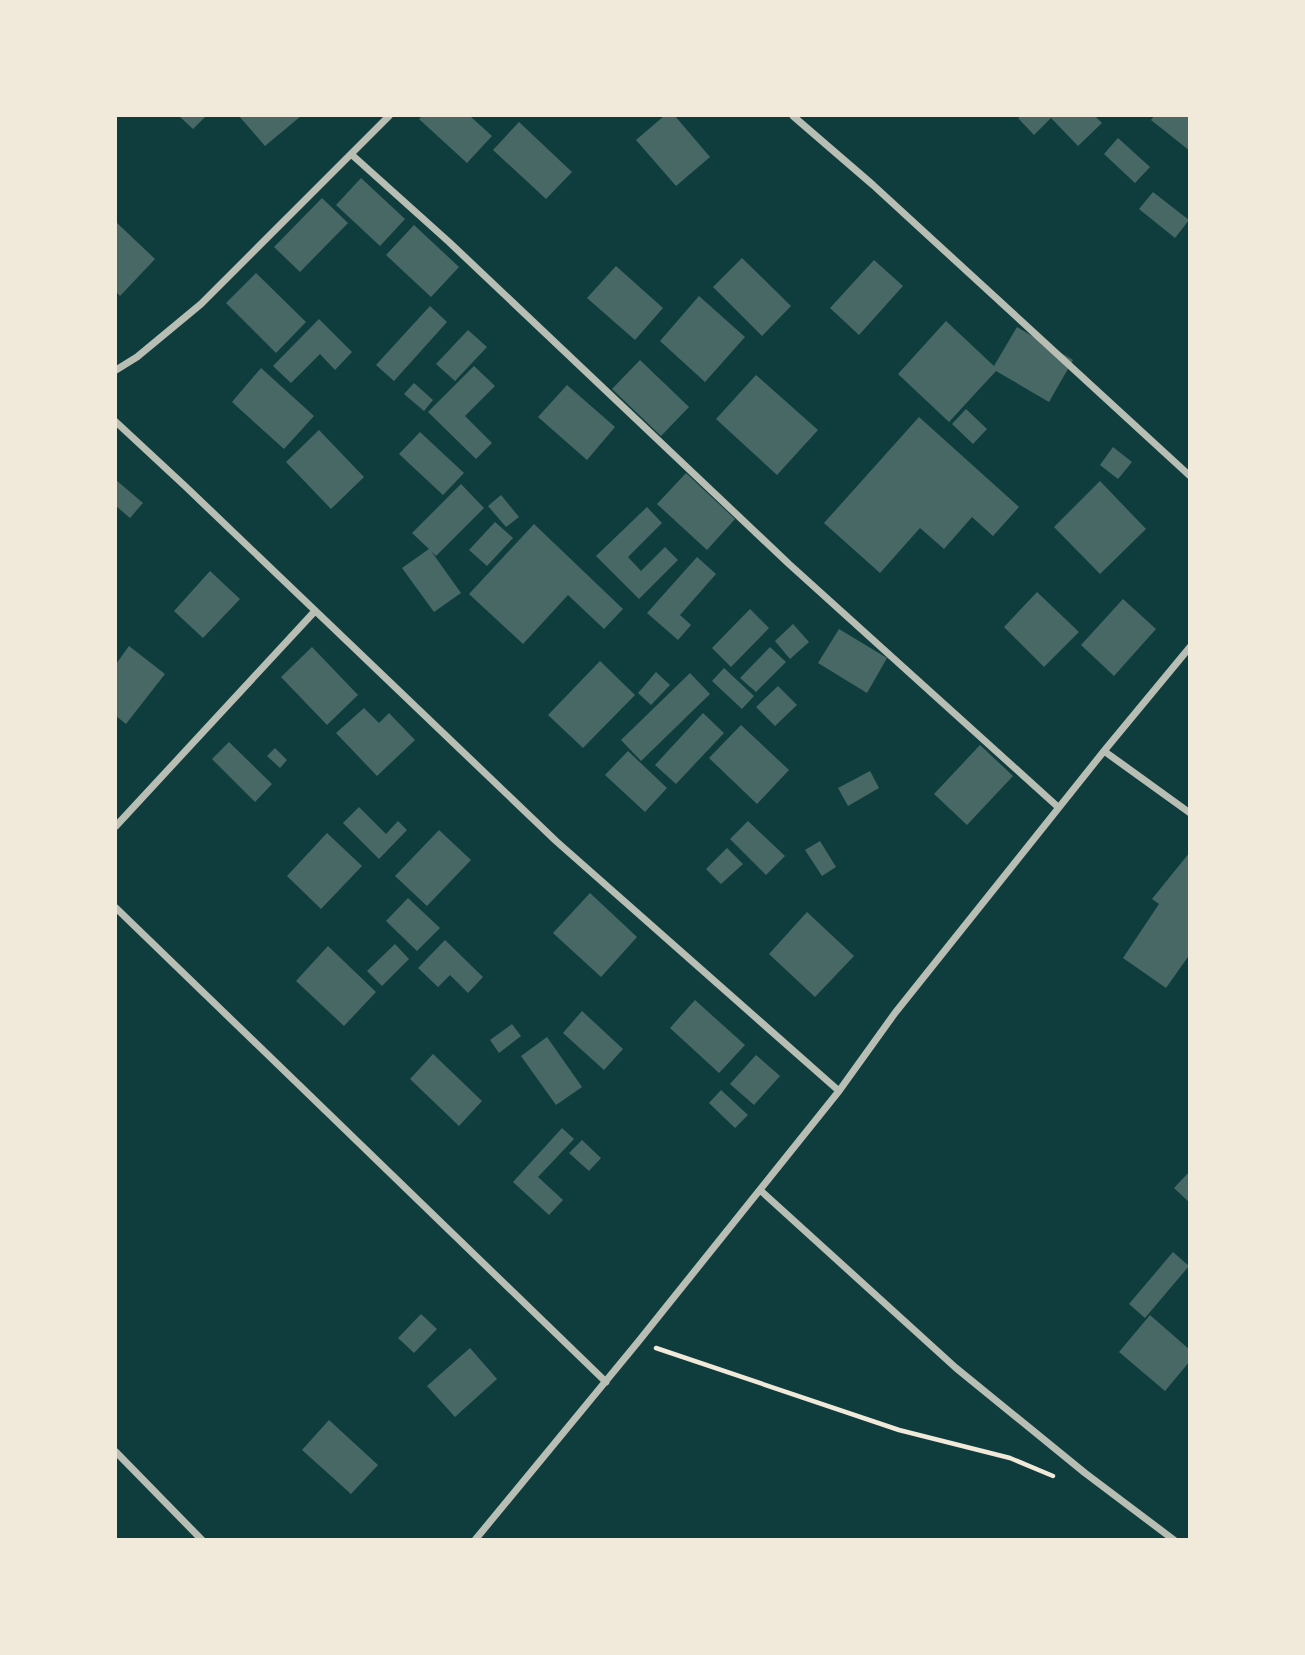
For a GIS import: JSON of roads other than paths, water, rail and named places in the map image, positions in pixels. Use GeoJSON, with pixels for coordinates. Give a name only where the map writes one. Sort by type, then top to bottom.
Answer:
{"type":"FeatureCollection","features":[{"type":"Feature","properties":{"kind":"street"},"geometry":{"type":"LineString","coordinates":[[116,370],[137,357],[201,304],[389,116]]}},
{"type":"Feature","properties":{"kind":"street"},"geometry":{"type":"LineString","coordinates":[[793,116],[873,185],[1189,475]]}},
{"type":"Feature","properties":{"kind":"street"},"geometry":{"type":"LineString","coordinates":[[351,154],[449,242],[789,564],[1058,807]]}},
{"type":"Feature","properties":{"kind":"street"},"geometry":{"type":"LineString","coordinates":[[116,422],[556,841],[839,1091]]}},
{"type":"Feature","properties":{"kind":"street"},"geometry":{"type":"LineString","coordinates":[[116,826],[315,611]]}},
{"type":"Feature","properties":{"kind":"street"},"geometry":{"type":"LineString","coordinates":[[475,1539],[606,1382],[839,1091],[895,1013],[1189,647]]}},
{"type":"Feature","properties":{"kind":"street"},"geometry":{"type":"LineString","coordinates":[[1104,751],[1189,813]]}},
{"type":"Feature","properties":{"kind":"street"},"geometry":{"type":"LineString","coordinates":[[116,908],[606,1382]]}},
{"type":"Feature","properties":{"kind":"street"},"geometry":{"type":"LineString","coordinates":[[760,1189],[956,1368],[1085,1473],[1174,1539]]}},
{"type":"Feature","properties":{"kind":"street"},"geometry":{"type":"LineString","coordinates":[[116,1452],[202,1539]]}}]}
